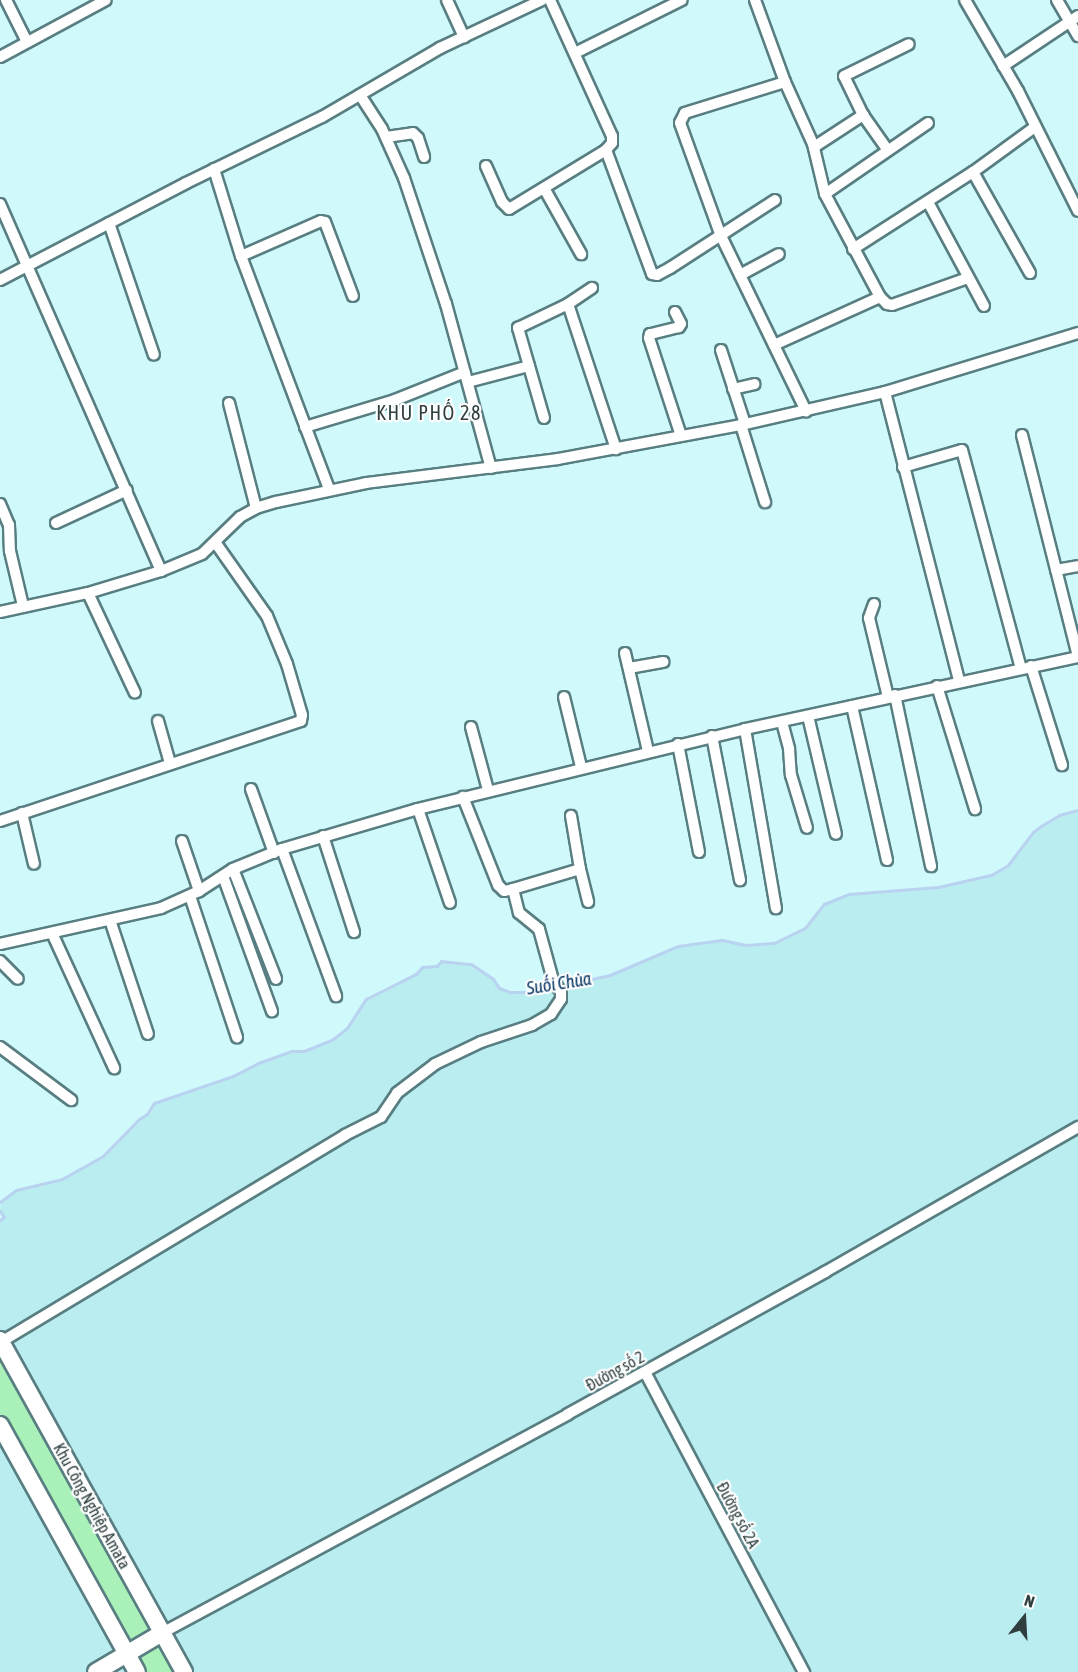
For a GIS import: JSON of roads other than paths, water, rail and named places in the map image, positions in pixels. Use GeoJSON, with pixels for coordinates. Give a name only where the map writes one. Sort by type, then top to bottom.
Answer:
{"type":"FeatureCollection","features":[{"type":"Feature","properties":{"kind":"street"},"geometry":{"type":"LineString","coordinates":[[6,0],[27,42]]}},
{"type":"Feature","properties":{"kind":"street"},"geometry":{"type":"LineString","coordinates":[[0,57],[106,0]]}},
{"type":"Feature","properties":{"kind":"street"},"geometry":{"type":"LineString","coordinates":[[447,0],[464,37]]}},
{"type":"Feature","properties":{"kind":"street"},"geometry":{"type":"LineString","coordinates":[[0,280],[214,169],[281,138],[464,37],[542,0]]}},
{"type":"Feature","properties":{"kind":"street"},"geometry":{"type":"LineString","coordinates":[[486,166],[506,208],[516,206],[606,150],[612,143],[612,136],[550,0]]}},
{"type":"Feature","properties":{"kind":"street"},"geometry":{"type":"LineString","coordinates":[[575,53],[682,0]]}},
{"type":"Feature","properties":{"kind":"street"},"geometry":{"type":"LineString","coordinates":[[756,0],[785,82],[814,147],[825,194],[880,297],[887,304],[892,305],[968,278]]}},
{"type":"Feature","properties":{"kind":"street"},"geometry":{"type":"LineString","coordinates":[[965,0],[1003,66],[1078,211]]}},
{"type":"Feature","properties":{"kind":"street"},"geometry":{"type":"LineString","coordinates":[[1057,0],[1074,19],[1078,36]]}},
{"type":"Feature","properties":{"kind":"street"},"geometry":{"type":"LineString","coordinates":[[1003,66],[1074,19]]}},
{"type":"Feature","properties":{"kind":"street"},"geometry":{"type":"LineString","coordinates":[[887,149],[863,115],[844,76],[909,44]]}},
{"type":"Feature","properties":{"kind":"street"},"geometry":{"type":"LineString","coordinates":[[785,82],[685,113],[681,117],[681,132],[721,236],[806,411]]}},
{"type":"Feature","properties":{"kind":"street"},"geometry":{"type":"LineString","coordinates":[[360,95],[386,137],[404,178],[428,249],[491,468]]}},
{"type":"Feature","properties":{"kind":"street"},"geometry":{"type":"LineString","coordinates":[[814,147],[863,115]]}},
{"type":"Feature","properties":{"kind":"street"},"geometry":{"type":"LineString","coordinates":[[825,194],[927,123]]}},
{"type":"Feature","properties":{"kind":"street"},"geometry":{"type":"LineString","coordinates":[[853,249],[973,172],[1035,126]]}},
{"type":"Feature","properties":{"kind":"street"},"geometry":{"type":"LineString","coordinates":[[386,137],[413,133],[418,138],[424,157]]}},
{"type":"Feature","properties":{"kind":"street"},"geometry":{"type":"LineString","coordinates":[[606,150],[652,274],[657,275],[670,268],[775,200]]}},
{"type":"Feature","properties":{"kind":"street"},"geometry":{"type":"LineString","coordinates":[[214,169],[241,256],[329,489]]}},
{"type":"Feature","properties":{"kind":"street"},"geometry":{"type":"LineString","coordinates":[[973,172],[1030,273]]}},
{"type":"Feature","properties":{"kind":"street"},"geometry":{"type":"LineString","coordinates":[[544,188],[581,254]]}},
{"type":"Feature","properties":{"kind":"street"},"geometry":{"type":"LineString","coordinates":[[928,202],[984,306]]}},
{"type":"Feature","properties":{"kind":"street"},"geometry":{"type":"LineString","coordinates":[[0,204],[161,572]]}},
{"type":"Feature","properties":{"kind":"street"},"geometry":{"type":"LineString","coordinates":[[241,256],[321,221],[325,222],[353,296]]}},
{"type":"Feature","properties":{"kind":"street"},"geometry":{"type":"LineString","coordinates":[[109,223],[154,355]]}},
{"type":"Feature","properties":{"kind":"street"},"geometry":{"type":"LineString","coordinates":[[740,275],[779,254]]}},
{"type":"Feature","properties":{"kind":"street"},"geometry":{"type":"LineString","coordinates":[[544,418],[518,328],[568,304],[592,288]]}},
{"type":"Feature","properties":{"kind":"street"},"geometry":{"type":"LineString","coordinates":[[774,345],[880,297]]}},
{"type":"Feature","properties":{"kind":"street"},"geometry":{"type":"LineString","coordinates":[[568,304],[616,449]]}},
{"type":"Feature","properties":{"kind":"street"},"geometry":{"type":"LineString","coordinates":[[675,312],[681,324],[679,327],[650,334],[649,338],[681,436]]}},
{"type":"Feature","properties":{"kind":"street"},"geometry":{"type":"LineString","coordinates":[[0,612],[88,594],[161,572],[202,554],[240,516],[256,508],[329,489],[616,449],[743,425],[885,392],[1078,333]]}},
{"type":"Feature","properties":{"kind":"street"},"geometry":{"type":"LineString","coordinates":[[721,350],[765,502]]}},
{"type":"Feature","properties":{"kind":"street"},"geometry":{"type":"LineString","coordinates":[[305,428],[466,377],[529,366]]}},
{"type":"Feature","properties":{"kind":"street"},"geometry":{"type":"LineString","coordinates":[[734,389],[754,384]]}},
{"type":"Feature","properties":{"kind":"street"},"geometry":{"type":"LineString","coordinates":[[885,392],[959,681]]}},
{"type":"Feature","properties":{"kind":"street"},"geometry":{"type":"LineString","coordinates":[[228,403],[256,508]]}},
{"type":"Feature","properties":{"kind":"street"},"geometry":{"type":"LineString","coordinates":[[0,944],[161,908],[195,893],[233,869],[278,851],[323,836],[488,790],[712,736],[1078,657],[1022,435]]}},
{"type":"Feature","properties":{"kind":"street"},"geometry":{"type":"LineString","coordinates":[[903,467],[962,450],[1026,667],[1062,765]]}},
{"type":"Feature","properties":{"kind":"street"},"geometry":{"type":"LineString","coordinates":[[56,523],[127,490]]}},
{"type":"Feature","properties":{"kind":"street"},"geometry":{"type":"LineString","coordinates":[[0,504],[9,525],[10,551],[23,606]]}},
{"type":"Feature","properties":{"kind":"street"},"geometry":{"type":"LineString","coordinates":[[0,820],[301,721],[302,715],[287,664],[267,616],[214,542]]}},
{"type":"Feature","properties":{"kind":"street"},"geometry":{"type":"LineString","coordinates":[[1056,570],[1078,566]]}},
{"type":"Feature","properties":{"kind":"street"},"geometry":{"type":"LineString","coordinates":[[88,594],[135,693]]}},
{"type":"Feature","properties":{"kind":"street"},"geometry":{"type":"LineString","coordinates":[[874,604],[869,618],[892,696],[931,866]]}},
{"type":"Feature","properties":{"kind":"street"},"geometry":{"type":"LineString","coordinates":[[625,653],[648,751]]}},
{"type":"Feature","properties":{"kind":"street"},"geometry":{"type":"LineString","coordinates":[[629,668],[663,662]]}},
{"type":"Feature","properties":{"kind":"street"},"geometry":{"type":"LineString","coordinates":[[937,686],[975,809]]}},
{"type":"Feature","properties":{"kind":"street"},"geometry":{"type":"LineString","coordinates":[[564,697],[581,767]]}},
{"type":"Feature","properties":{"kind":"street"},"geometry":{"type":"LineString","coordinates":[[852,706],[887,860]]}},
{"type":"Feature","properties":{"kind":"street"},"geometry":{"type":"LineString","coordinates":[[808,716],[836,834]]}},
{"type":"Feature","properties":{"kind":"street"},"geometry":{"type":"LineString","coordinates":[[158,721],[170,763]]}},
{"type":"Feature","properties":{"kind":"street"},"geometry":{"type":"LineString","coordinates":[[782,722],[789,749],[791,775],[807,828]]}},
{"type":"Feature","properties":{"kind":"street"},"geometry":{"type":"LineString","coordinates":[[471,727],[488,790]]}},
{"type":"Feature","properties":{"kind":"street"},"geometry":{"type":"LineString","coordinates":[[745,729],[776,908]]}},
{"type":"Feature","properties":{"kind":"street"},"geometry":{"type":"LineString","coordinates":[[712,736],[740,880]]}},
{"type":"Feature","properties":{"kind":"street"},"geometry":{"type":"LineString","coordinates":[[678,744],[699,852]]}},
{"type":"Feature","properties":{"kind":"street"},"geometry":{"type":"LineString","coordinates":[[251,789],[336,996]]}},
{"type":"Feature","properties":{"kind":"street"},"geometry":{"type":"LineString","coordinates":[[464,797],[498,885],[504,891],[580,869]]}},
{"type":"Feature","properties":{"kind":"street"},"geometry":{"type":"LineString","coordinates":[[418,809],[450,903]]}},
{"type":"Feature","properties":{"kind":"street"},"geometry":{"type":"LineString","coordinates":[[22,813],[34,864]]}},
{"type":"Feature","properties":{"kind":"street"},"geometry":{"type":"LineString","coordinates":[[571,816],[588,902]]}},
{"type":"Feature","properties":{"kind":"street"},"geometry":{"type":"LineString","coordinates":[[323,836],[354,932]]}},
{"type":"Feature","properties":{"kind":"street"},"geometry":{"type":"LineString","coordinates":[[182,841],[237,1037]]}},
{"type":"Feature","properties":{"kind":"street"},"geometry":{"type":"LineString","coordinates":[[233,869],[276,979]]}},
{"type":"Feature","properties":{"kind":"street"},"geometry":{"type":"LineString","coordinates":[[223,876],[272,1011]]}},
{"type":"Feature","properties":{"kind":"street"},"geometry":{"type":"LineString","coordinates":[[0,1341],[345,1135],[381,1117],[397,1093],[435,1064],[480,1042],[532,1025],[551,1014],[561,999],[561,992],[553,980],[539,930],[519,913],[513,889]]}},
{"type":"Feature","properties":{"kind":"street"},"geometry":{"type":"LineString","coordinates":[[110,920],[148,1034]]}},
{"type":"Feature","properties":{"kind":"street"},"geometry":{"type":"LineString","coordinates":[[52,933],[114,1068]]}},
{"type":"Feature","properties":{"kind":"street"},"geometry":{"type":"LineString","coordinates":[[0,961],[18,979]]}},
{"type":"Feature","properties":{"kind":"street"},"geometry":{"type":"LineString","coordinates":[[0,1047],[72,1100]]}},
{"type":"Feature","properties":{"kind":"street","name":"Đường số 2"},"geometry":{"type":"LineString","coordinates":[[162,1634],[645,1372],[1078,1127]]}},
{"type":"Feature","properties":{"kind":"street","name":"Khu Công Nghiệp Amata"},"geometry":{"type":"LineString","coordinates":[[0,1341],[184,1672]]}},
{"type":"Feature","properties":{"kind":"street","name":"Đường số 2A"},"geometry":{"type":"LineString","coordinates":[[645,1372],[804,1672]]}},
{"type":"Feature","properties":{"kind":"street"},"geometry":{"type":"LineString","coordinates":[[0,1425],[137,1672]]}},
{"type":"Feature","properties":{"kind":"street"},"geometry":{"type":"LineString","coordinates":[[96,1672],[162,1634]]}},
{"type":"Feature","properties":{"kind":"waterway","name":"Suối Chùa"},"geometry":{"type":"LineString","coordinates":[[0,1202],[16,1190],[62,1179],[103,1156],[139,1119],[147,1114],[154,1103],[233,1076],[291,1051],[304,1051],[333,1039],[347,1028],[366,999],[416,974],[422,967],[437,966],[441,961],[471,964],[493,979],[499,988],[510,992],[530,992],[610,975],[678,946],[722,940],[745,945],[774,943],[805,928],[824,904],[849,894],[938,887],[991,875],[1008,865],[1033,832],[1041,826],[1059,815],[1078,810]]}},
{"type":"Feature","properties":{"kind":"waterway","name":"Suối Chùa"},"geometry":{"type":"LineString","coordinates":[[0,1211],[4,1217],[0,1220]]}},
{"type":"Feature","properties":{"kind":"district","name":"KHU PHỐ 28"},"geometry":{"type":"Point","coordinates":[429,412]}}]}
